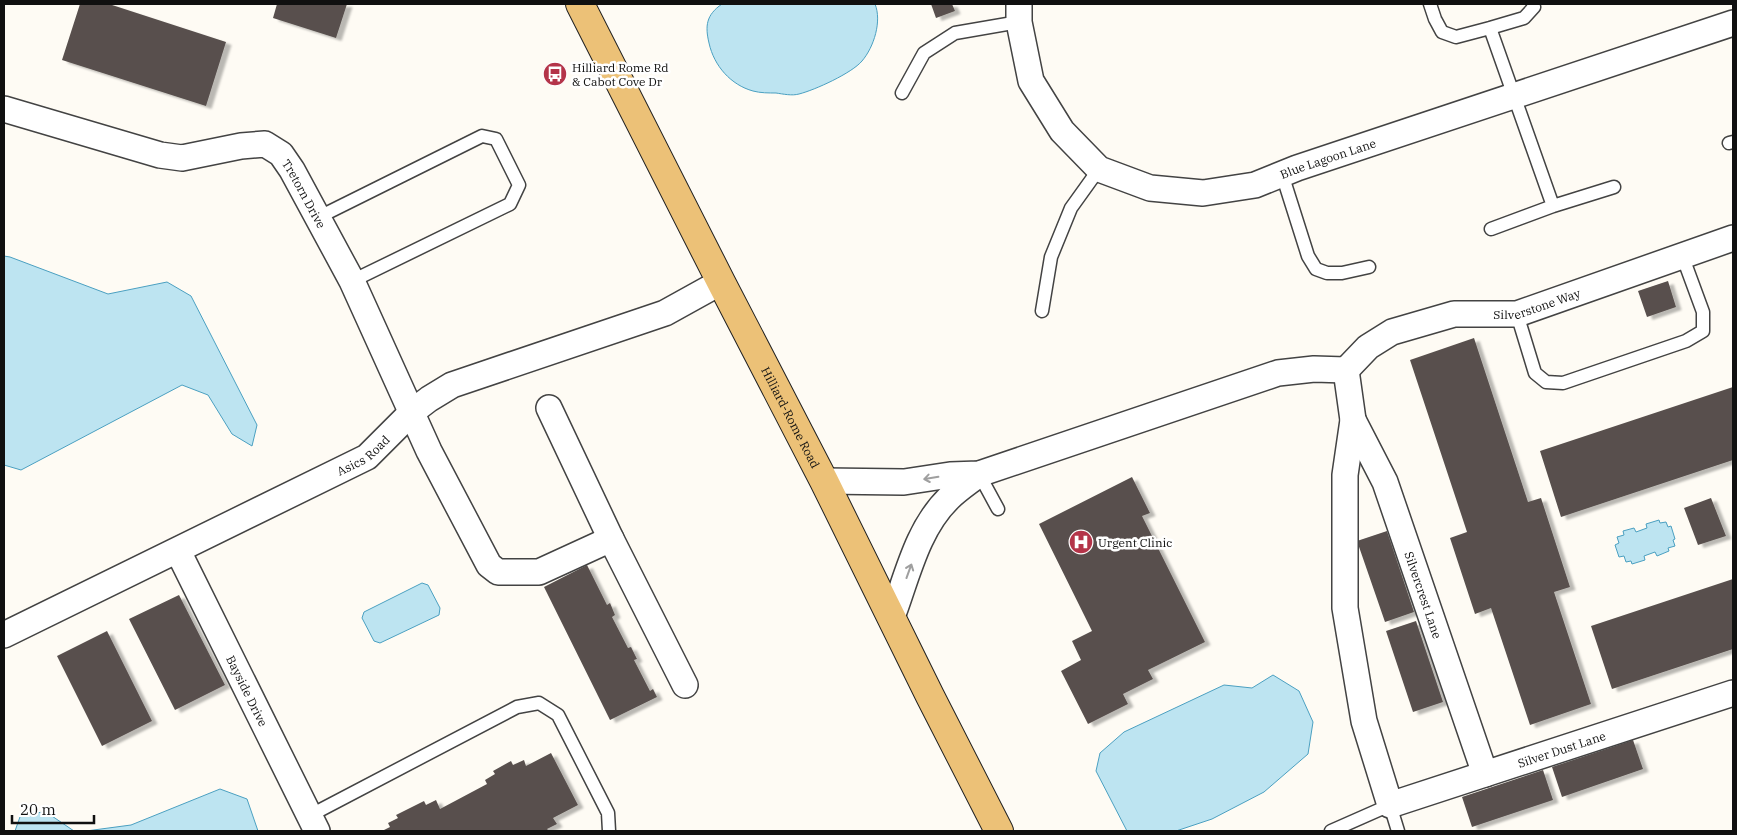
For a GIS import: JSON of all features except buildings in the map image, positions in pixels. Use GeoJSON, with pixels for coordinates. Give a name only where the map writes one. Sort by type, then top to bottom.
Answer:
{"type":"FeatureCollection","features":[{"type":"Feature","properties":{"kind":"main road","name":"Hilliard-Rome Road"},"geometry":{"type":"LineString","coordinates":[[580,4],[824,481],[999,831]]}},
{"type":"Feature","properties":{"kind":"street","name":"Blue Lagoon Lane"},"geometry":{"type":"LineString","coordinates":[[1019,13],[1031,81],[1062,131],[1099,169],[1150,188],[1203,193],[1254,185],[1513,95],[1733,23]]}},
{"type":"Feature","properties":{"kind":"street","name":"Tretorn Drive"},"geometry":{"type":"LineString","coordinates":[[4,109],[160,155],[182,158],[241,146],[265,144],[282,154],[352,281],[428,451],[477,546],[489,565],[498,572],[539,572],[611,539]]}},
{"type":"Feature","properties":{"kind":"street","name":"Silverstone Way"},"geometry":{"type":"LineString","coordinates":[[1346,370],[1368,347],[1392,332],[1454,314],[1517,314],[1733,238]]}},
{"type":"Feature","properties":{"kind":"street","name":"Asics Road"},"geometry":{"type":"LineString","coordinates":[[4,635],[367,457],[412,412],[452,385],[664,312],[721,282]]}},
{"type":"Feature","properties":{"kind":"street"},"geometry":{"type":"LineString","coordinates":[[824,481],[904,482],[950,475],[980,474],[1278,373],[1314,369],[1346,370],[1353,420],[1345,474],[1345,608],[1364,720],[1390,805]]}},
{"type":"Feature","properties":{"kind":"street"},"geometry":{"type":"LineString","coordinates":[[549,408],[611,539],[685,685]]}},
{"type":"Feature","properties":{"kind":"street","name":"Silvercrest Lane"},"geometry":{"type":"LineString","coordinates":[[1353,420],[1385,482],[1485,774]]}},
{"type":"Feature","properties":{"kind":"street"},"geometry":{"type":"LineString","coordinates":[[892,617],[918,547],[930,522],[949,498],[980,474]]}},
{"type":"Feature","properties":{"kind":"street","name":"Bayside Drive"},"geometry":{"type":"LineString","coordinates":[[178,551],[313,824]]}},
{"type":"Feature","properties":{"kind":"street","name":"Silver Dust Lane"},"geometry":{"type":"LineString","coordinates":[[1390,805],[1733,693]]}},
{"type":"Feature","properties":{"kind":"lane"},"geometry":{"type":"LineString","coordinates":[[1430,4],[1442,32],[1456,37],[1524,18],[1534,7],[1533,4]]}},
{"type":"Feature","properties":{"kind":"lane"},"geometry":{"type":"LineString","coordinates":[[902,93],[924,53],[955,33],[1019,13]]}},
{"type":"Feature","properties":{"kind":"lane"},"geometry":{"type":"LineString","coordinates":[[1490,28],[1554,206]]}},
{"type":"Feature","properties":{"kind":"lane"},"geometry":{"type":"LineString","coordinates":[[317,218],[482,136],[496,138],[519,185],[510,204],[352,281]]}},
{"type":"Feature","properties":{"kind":"lane"},"geometry":{"type":"LineString","coordinates":[[1042,311],[1051,257],[1071,208],[1099,169]]}},
{"type":"Feature","properties":{"kind":"lane"},"geometry":{"type":"LineString","coordinates":[[1282,174],[1303,243],[1308,256],[1316,268],[1327,274],[1369,268]]}},
{"type":"Feature","properties":{"kind":"lane"},"geometry":{"type":"LineString","coordinates":[[1492,228],[1614,187]]}},
{"type":"Feature","properties":{"kind":"lane"},"geometry":{"type":"LineString","coordinates":[[1517,314],[1535,373],[1546,382],[1563,382],[1686,341],[1703,331],[1702,312],[1682,255]]}},
{"type":"Feature","properties":{"kind":"lane"},"geometry":{"type":"LineString","coordinates":[[980,474],[998,509]]}},
{"type":"Feature","properties":{"kind":"lane"},"geometry":{"type":"LineString","coordinates":[[313,824],[517,707],[539,703],[558,715],[608,813],[609,831]]}},
{"type":"Feature","properties":{"kind":"lane"},"geometry":{"type":"LineString","coordinates":[[1330,831],[1390,805],[1398,831]]}},
{"type":"Feature","properties":{"kind":"water"},"geometry":{"type":"Polygon","coordinates":[[[722,4],[875,4],[878,18],[876,34],[870,49],[857,66],[842,76],[814,89],[796,95],[753,91],[731,79],[719,67],[711,51],[707,31],[708,21],[713,12],[722,4]]]}},
{"type":"Feature","properties":{"kind":"water"},"geometry":{"type":"Polygon","coordinates":[[[4,256],[108,294],[167,282],[191,296],[257,425],[252,446],[232,434],[208,395],[182,385],[21,470],[4,465],[4,256]]]}},
{"type":"Feature","properties":{"kind":"water"},"geometry":{"type":"Polygon","coordinates":[[[1659,520],[1660,523],[1666,522],[1668,527],[1671,526],[1675,546],[1668,548],[1669,551],[1657,556],[1655,552],[1644,556],[1645,560],[1632,564],[1631,561],[1626,562],[1624,556],[1619,557],[1615,545],[1619,543],[1617,537],[1624,535],[1623,531],[1634,528],[1636,532],[1647,528],[1646,524],[1659,520]]]}},
{"type":"Feature","properties":{"kind":"water"},"geometry":{"type":"Polygon","coordinates":[[[422,583],[428,585],[440,608],[439,615],[380,643],[374,641],[362,618],[364,612],[422,583]]]}},
{"type":"Feature","properties":{"kind":"water"},"geometry":{"type":"Polygon","coordinates":[[[1273,675],[1299,691],[1313,722],[1308,754],[1264,792],[1212,819],[1176,831],[1127,831],[1096,771],[1100,753],[1124,732],[1224,685],[1252,688],[1273,675]]]}},
{"type":"Feature","properties":{"kind":"water"},"geometry":{"type":"Polygon","coordinates":[[[220,789],[247,799],[258,831],[86,831],[131,825],[220,789]]]}},
{"type":"Feature","properties":{"kind":"water"},"geometry":{"type":"Polygon","coordinates":[[[46,812],[74,831],[15,831],[21,814],[46,812]]]}},
{"type":"Feature","properties":{"kind":"place","name":"Hilliard Rome Rd & Cabot Cove Dr"},"geometry":{"type":"Point","coordinates":[555,74]}},
{"type":"Feature","properties":{"kind":"place","name":"Urgent Clinic"},"geometry":{"type":"Point","coordinates":[1081,542]}}]}
